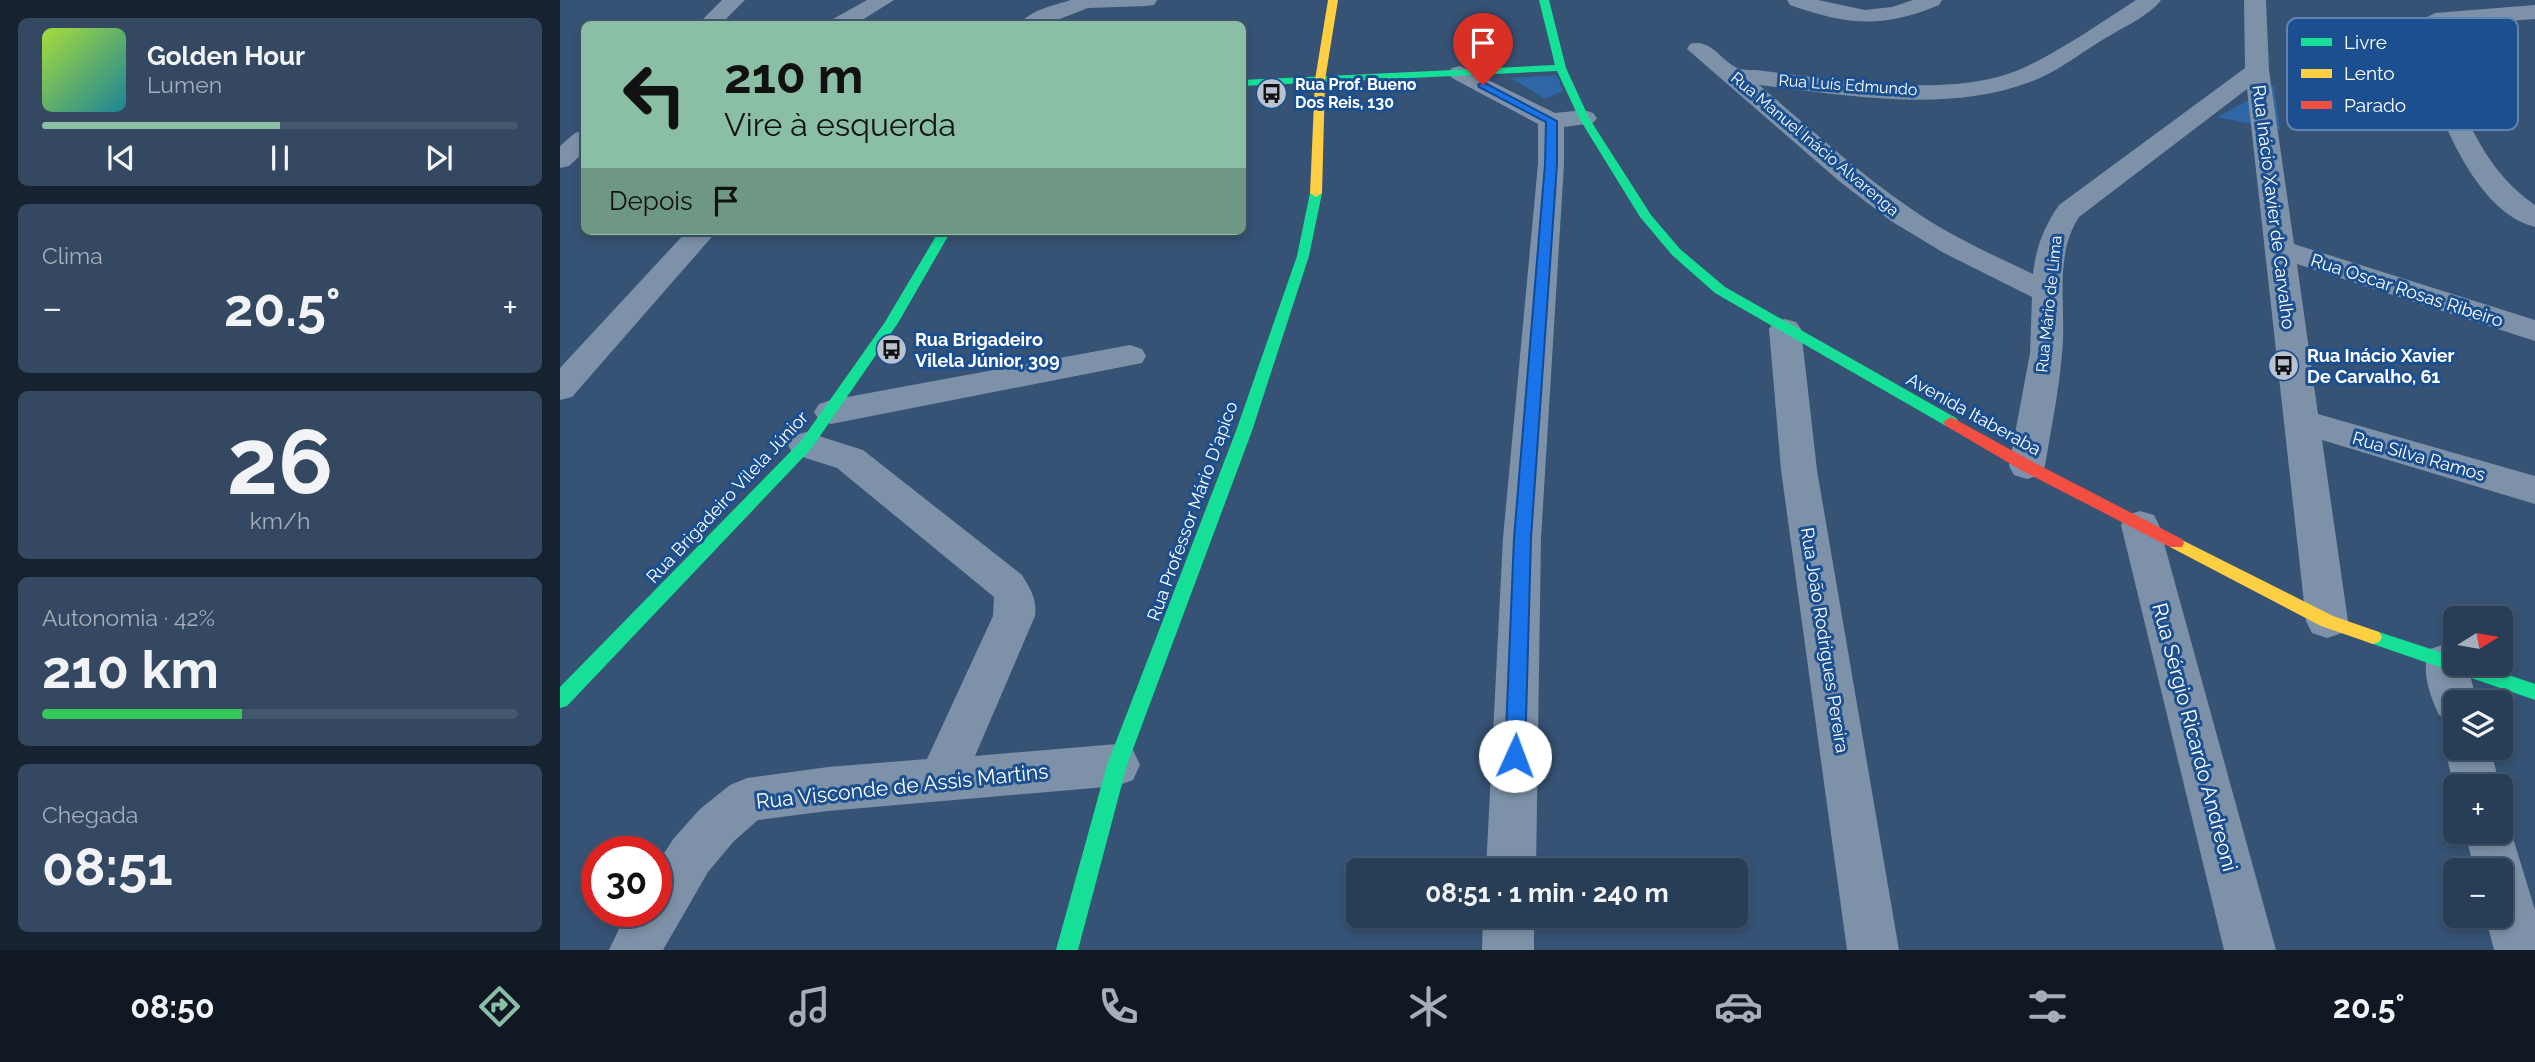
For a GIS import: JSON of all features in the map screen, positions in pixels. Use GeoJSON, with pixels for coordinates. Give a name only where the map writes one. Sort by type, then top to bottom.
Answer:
{"type":"FeatureCollection","features":[{"type":"Feature","properties":{"kind":"street"},"geometry":{"type":"LineString","coordinates":[[712,21],[734,0]]}},
{"type":"Feature","properties":{"kind":"street"},"geometry":{"type":"LineString","coordinates":[[846,21],[883,0]]}},
{"type":"Feature","properties":{"kind":"street"},"geometry":{"type":"LineString","coordinates":[[1037,21],[1090,1],[1146,0]]}},
{"type":"Feature","properties":{"kind":"street","name":"Rua Professor Mário D'apico"},"geometry":{"type":"LineString","coordinates":[[1067,950],[1117,765],[1239,443],[1303,256],[1318,183],[1320,80],[1333,0]]}},
{"type":"Feature","properties":{"kind":"street","name":"Avenida Itaberaba"},"geometry":{"type":"LineString","coordinates":[[1544,0],[1561,68],[1567,120],[1676,252],[1720,290],[2026,466],[2450,682],[2535,692]]}},
{"type":"Feature","properties":{"kind":"street"},"geometry":{"type":"LineString","coordinates":[[1803,2],[1846,14],[1880,17],[1894,15],[1931,0]]}},
{"type":"Feature","properties":{"kind":"street","name":"Rua Luís Edmundo"},"geometry":{"type":"LineString","coordinates":[[1733,75],[1877,89],[1930,91],[1981,86],[2017,79],[2041,67],[2150,0]]}},
{"type":"Feature","properties":{"kind":"street","name":"Rua Inácio Xavier de Carvalho"},"geometry":{"type":"LineString","coordinates":[[2255,1],[2257,70],[2327,621]]}},
{"type":"Feature","properties":{"kind":"street"},"geometry":{"type":"LineString","coordinates":[[2460,18],[2535,12]]}},
{"type":"Feature","properties":{"kind":"street","name":"Rua Manuel Inácio Alvarenga"},"geometry":{"type":"LineString","coordinates":[[1698,49],[1733,75],[1900,215],[1933,236],[2047,293]]}},
{"type":"Feature","properties":{"kind":"street"},"geometry":{"type":"LineString","coordinates":[[1246,83],[1561,68]]}},
{"type":"Feature","properties":{"kind":"street","name":"Rua Mário de Lima"},"geometry":{"type":"LineString","coordinates":[[2026,466],[2046,351],[2047,293],[2053,238],[2060,221],[2069,211],[2257,70]]}},
{"type":"Feature","properties":{"kind":"street"},"geometry":{"type":"LineString","coordinates":[[1460,73],[1567,120],[1551,164],[1522,538],[1511,858]]}},
{"type":"Feature","properties":{"kind":"street"},"geometry":{"type":"LineString","coordinates":[[2462,130],[2492,183],[2529,215]]}},
{"type":"Feature","properties":{"kind":"street"},"geometry":{"type":"LineString","coordinates":[[560,160],[581,141]]}},
{"type":"Feature","properties":{"kind":"street"},"geometry":{"type":"LineString","coordinates":[[2529,215],[2535,180]]}},
{"type":"Feature","properties":{"kind":"street"},"geometry":{"type":"LineString","coordinates":[[560,389],[699,235]]}},
{"type":"Feature","properties":{"kind":"street","name":"Rua Brigadeiro Vilela Júnior"},"geometry":{"type":"LineString","coordinates":[[560,699],[806,445],[891,323],[943,235]]}},
{"type":"Feature","properties":{"kind":"street","name":"Rua Oscar Rosas Ribeiro"},"geometry":{"type":"LineString","coordinates":[[2279,249],[2535,331]]}},
{"type":"Feature","properties":{"kind":"street","name":"Rua João Rodrigues Pereira"},"geometry":{"type":"LineString","coordinates":[[1785,329],[1799,470],[1873,950]]}},
{"type":"Feature","properties":{"kind":"street"},"geometry":{"type":"LineString","coordinates":[[831,412],[1130,356]]}},
{"type":"Feature","properties":{"kind":"street","name":"Rua Silva Ramos"},"geometry":{"type":"LineString","coordinates":[[2303,422],[2535,490]]}},
{"type":"Feature","properties":{"kind":"street"},"geometry":{"type":"LineString","coordinates":[[806,445],[850,458],[1008,586],[1016,601],[1014,615],[942,778]]}},
{"type":"Feature","properties":{"kind":"street","name":"Rua Sérgio Ricardo Andreoni"},"geometry":{"type":"LineString","coordinates":[[2140,525],[2250,950]]}},
{"type":"Feature","properties":{"kind":"street","name":"Rua Visconde de Assis Martins"},"geometry":{"type":"LineString","coordinates":[[672,885],[691,855],[717,825],[747,800],[942,778],[1117,765]]}},
{"type":"Feature","properties":{"kind":"street"},"geometry":{"type":"LineString","coordinates":[[2513,923],[2520,950]]}},
{"type":"Feature","properties":{"kind":"street","name":"Rua Visconde de Assis Martins"},"geometry":{"type":"LineString","coordinates":[[635,950],[647,927]]}},
{"type":"Feature","properties":{"kind":"street"},"geometry":{"type":"LineString","coordinates":[[1508,950],[1509,928]]}},
{"type":"Feature","properties":{"kind":"shaded area"},"geometry":{"type":"Polygon","coordinates":[[[1557,75],[1563,91],[1545,99],[1511,78],[1557,75]]]}},
{"type":"Feature","properties":{"kind":"shaded area"},"geometry":{"type":"Polygon","coordinates":[[[2274,86],[2280,130],[2217,117],[2274,86]]]}},
{"type":"Feature","properties":{"kind":"traffic: fast"},"geometry":{"type":"LineString","coordinates":[[1544,0],[1561,68],[1584,118],[1646,217],[1676,252],[1720,290],[1951,422]]}},
{"type":"Feature","properties":{"kind":"traffic: fast"},"geometry":{"type":"LineString","coordinates":[[1246,83],[1561,68]]}},
{"type":"Feature","properties":{"kind":"traffic: fast"},"geometry":{"type":"LineString","coordinates":[[1067,950],[1117,765],[1244,431],[1303,256],[1316,193]]}},
{"type":"Feature","properties":{"kind":"traffic: fast"},"geometry":{"type":"LineString","coordinates":[[560,700],[806,445],[891,323],[943,235]]}},
{"type":"Feature","properties":{"kind":"traffic: fast"},"geometry":{"type":"LineString","coordinates":[[2373,637],[2535,692]]}},
{"type":"Feature","properties":{"kind":"traffic: slow"},"geometry":{"type":"LineString","coordinates":[[1316,193],[1320,80],[1333,0]]}},
{"type":"Feature","properties":{"kind":"traffic: slow"},"geometry":{"type":"LineString","coordinates":[[2176,543],[2327,621],[2373,637]]}},
{"type":"Feature","properties":{"kind":"traffic: jam"},"geometry":{"type":"LineString","coordinates":[[1951,422],[2027,466],[2176,543]]}},
{"type":"Feature","properties":{"kind":"place","name":"Rua Prof. Bueno Dos Reis, 130"},"geometry":{"type":"Point","coordinates":[1272,93]}},
{"type":"Feature","properties":{"kind":"place","name":"Rua Brigadeiro Vilela Júnior, 309"},"geometry":{"type":"Point","coordinates":[892,349]}},
{"type":"Feature","properties":{"kind":"place","name":"Rua Inácio Xavier De Carvalho, 61"},"geometry":{"type":"Point","coordinates":[2284,365]}},
{"type":"Feature","properties":{"kind":"route"},"geometry":{"type":"LineString","coordinates":[[1483,85],[1551,121],[1551,164],[1542,296],[1522,538],[1515,756]]}}]}
